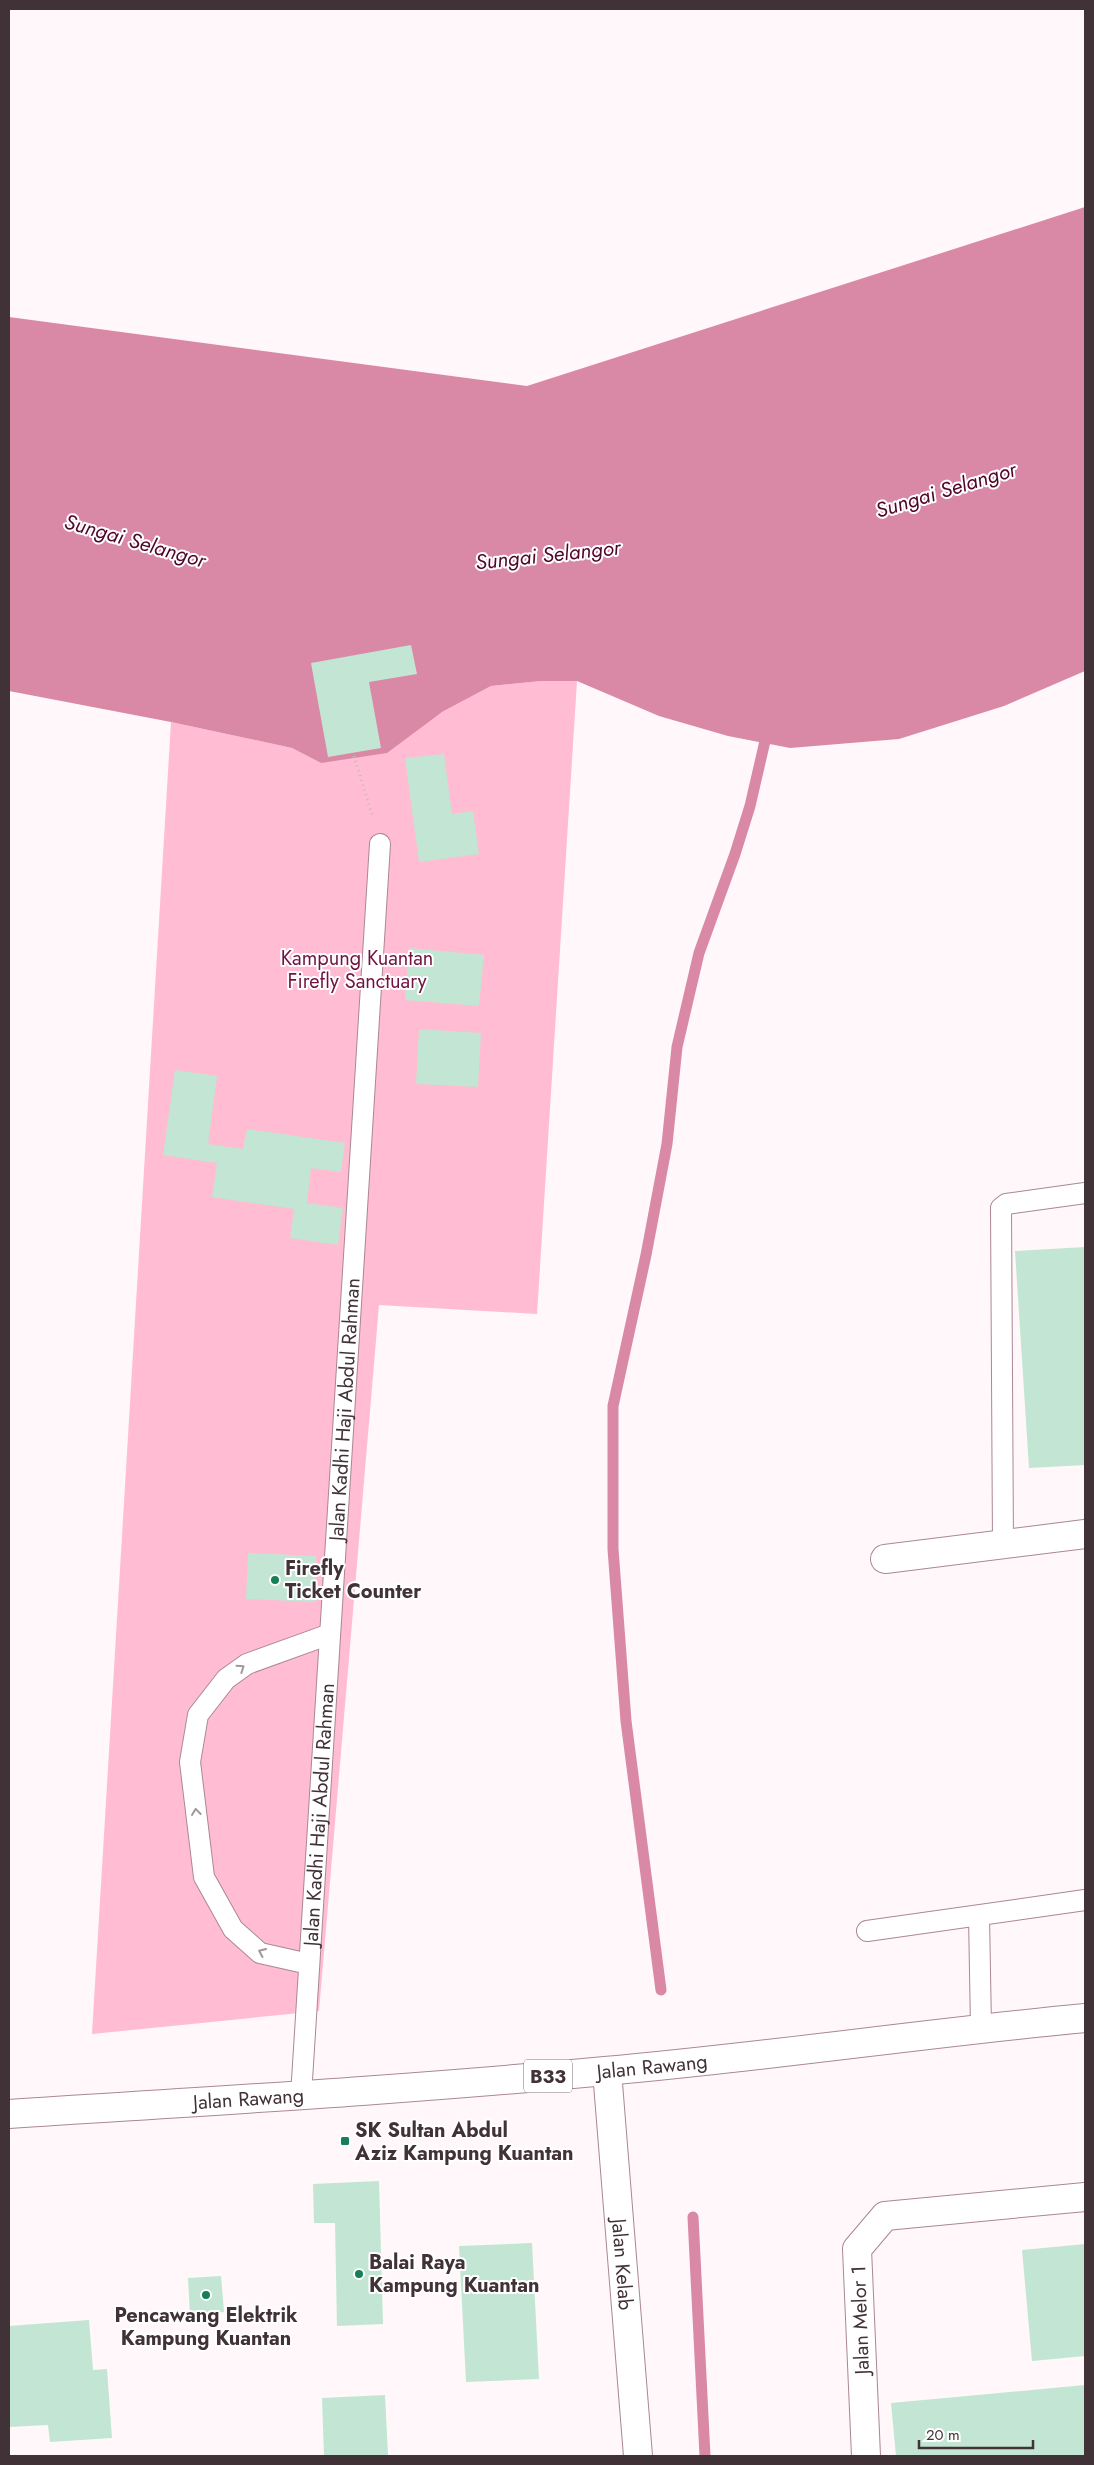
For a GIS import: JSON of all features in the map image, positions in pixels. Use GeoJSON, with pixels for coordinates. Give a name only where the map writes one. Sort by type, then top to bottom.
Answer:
{"type":"FeatureCollection","features":[{"type":"Feature","properties":{"kind":"main road"},"geometry":{"type":"LineString","coordinates":[[885,1559],[1085,1534]]}},
{"type":"Feature","properties":{"kind":"main road","name":"Jalan Rawang"},"geometry":{"type":"LineString","coordinates":[[9,2114],[301,2096],[607,2071],[981,2027],[1085,2018]]}},
{"type":"Feature","properties":{"kind":"main road","name":"Jalan Kelab"},"geometry":{"type":"LineString","coordinates":[[607,2071],[638,2456]]}},
{"type":"Feature","properties":{"kind":"main road","name":"Jalan Melor 1"},"geometry":{"type":"LineString","coordinates":[[866,2456],[857,2249],[885,2216],[1085,2197]]}},
{"type":"Feature","properties":{"kind":"lane","name":"Jalan Kadhi Haji Abdul Rahman"},"geometry":{"type":"LineString","coordinates":[[301,2096],[380,844]]}},
{"type":"Feature","properties":{"kind":"lane"},"geometry":{"type":"LineString","coordinates":[[1003,1544],[1001,1208],[1006,1204],[1085,1193]]}},
{"type":"Feature","properties":{"kind":"lane"},"geometry":{"type":"LineString","coordinates":[[309,1964],[260,1953],[233,1929],[204,1877],[190,1762],[198,1715],[226,1679],[247,1664],[330,1634]]}},
{"type":"Feature","properties":{"kind":"lane"},"geometry":{"type":"LineString","coordinates":[[867,1931],[1085,1900]]}},
{"type":"Feature","properties":{"kind":"lane"},"geometry":{"type":"LineString","coordinates":[[979,1916],[981,2027]]}},
{"type":"Feature","properties":{"kind":"path"},"geometry":{"type":"LineString","coordinates":[[354,756],[380,844]]}},
{"type":"Feature","properties":{"kind":"green space","name":"Kampung Kuantan Firefly Sanctuary"},"geometry":{"type":"Polygon","coordinates":[[[541,681],[577,681],[537,1314],[379,1305],[319,2011],[92,2034],[171,722],[292,748],[321,763],[442,712],[491,686],[541,681]]]}},
{"type":"Feature","properties":{"kind":"water","name":"Sungai Selangor"},"geometry":{"type":"Polygon","coordinates":[[[1085,207],[1085,671],[1004,706],[899,739],[790,748],[728,736],[659,716],[577,681],[541,681],[491,686],[442,712],[387,753],[321,763],[292,748],[171,722],[9,691],[9,317],[527,386],[1085,207]]]}},
{"type":"Feature","properties":{"kind":"building"},"geometry":{"type":"Polygon","coordinates":[[[411,645],[417,674],[369,682],[381,748],[328,757],[311,663],[411,645]]]}},
{"type":"Feature","properties":{"kind":"building"},"geometry":{"type":"Polygon","coordinates":[[[444,754],[452,814],[473,811],[479,854],[419,862],[405,758],[444,754]]]}},
{"type":"Feature","properties":{"kind":"building"},"geometry":{"type":"Polygon","coordinates":[[[409,948],[484,955],[479,1006],[405,1000],[409,948]]]}},
{"type":"Feature","properties":{"kind":"building"},"geometry":{"type":"Polygon","coordinates":[[[419,1029],[481,1033],[478,1087],[416,1084],[419,1029]]]}},
{"type":"Feature","properties":{"kind":"building"},"geometry":{"type":"Polygon","coordinates":[[[175,1070],[217,1076],[208,1144],[243,1149],[247,1129],[345,1143],[341,1172],[311,1168],[307,1203],[343,1208],[338,1245],[290,1238],[294,1209],[212,1197],[217,1163],[163,1155],[175,1070]]]}},
{"type":"Feature","properties":{"kind":"building"},"geometry":{"type":"Polygon","coordinates":[[[1085,1247],[1085,1465],[1029,1468],[1015,1251],[1085,1247]]]}},
{"type":"Feature","properties":{"kind":"building"},"geometry":{"type":"Polygon","coordinates":[[[248,1553],[316,1556],[315,1602],[246,1599],[248,1553]]]}},
{"type":"Feature","properties":{"kind":"building","name":"Balai Raya Kampung Kuantan"},"geometry":{"type":"Polygon","coordinates":[[[379,2181],[383,2324],[337,2326],[335,2223],[314,2223],[313,2184],[379,2181]]]}},
{"type":"Feature","properties":{"kind":"building"},"geometry":{"type":"Polygon","coordinates":[[[532,2243],[539,2379],[466,2382],[459,2246],[532,2243]]]}},
{"type":"Feature","properties":{"kind":"building"},"geometry":{"type":"Polygon","coordinates":[[[1085,2244],[1085,2356],[1032,2361],[1022,2250],[1085,2244]]]}},
{"type":"Feature","properties":{"kind":"building","name":"Pencawang Elektrik Kampung Kuantan"},"geometry":{"type":"Polygon","coordinates":[[[221,2276],[224,2312],[190,2315],[188,2278],[221,2276]]]}},
{"type":"Feature","properties":{"kind":"building"},"geometry":{"type":"Polygon","coordinates":[[[89,2320],[93,2370],[107,2369],[112,2438],[50,2442],[48,2425],[9,2427],[9,2326],[89,2320]]]}},
{"type":"Feature","properties":{"kind":"building"},"geometry":{"type":"Polygon","coordinates":[[[1085,2385],[1085,2456],[896,2456],[891,2403],[1085,2385]]]}},
{"type":"Feature","properties":{"kind":"building"},"geometry":{"type":"Polygon","coordinates":[[[385,2395],[388,2455],[324,2456],[322,2398],[385,2395]]]}},
{"type":"Feature","properties":{"kind":"waterway"},"geometry":{"type":"LineString","coordinates":[[661,1990],[626,1721],[613,1549],[613,1406],[646,1255],[667,1144],[677,1047],[699,953],[735,854],[750,806],[768,728]]}},
{"type":"Feature","properties":{"kind":"waterway"},"geometry":{"type":"LineString","coordinates":[[693,2217],[705,2456]]}},
{"type":"Feature","properties":{"kind":"place","name":"Firefly Ticket Counter"},"geometry":{"type":"Point","coordinates":[275,1580]}},
{"type":"Feature","properties":{"kind":"place","name":"SK Sultan Abdul Aziz Kampung Kuantan"},"geometry":{"type":"Point","coordinates":[345,2141]}},
{"type":"Feature","properties":{"kind":"place","name":"Balai Raya Kampung Kuantan"},"geometry":{"type":"Point","coordinates":[359,2274]}},
{"type":"Feature","properties":{"kind":"place","name":"Pencawang Elektrik Kampung Kuantan"},"geometry":{"type":"Point","coordinates":[206,2295]}}]}
